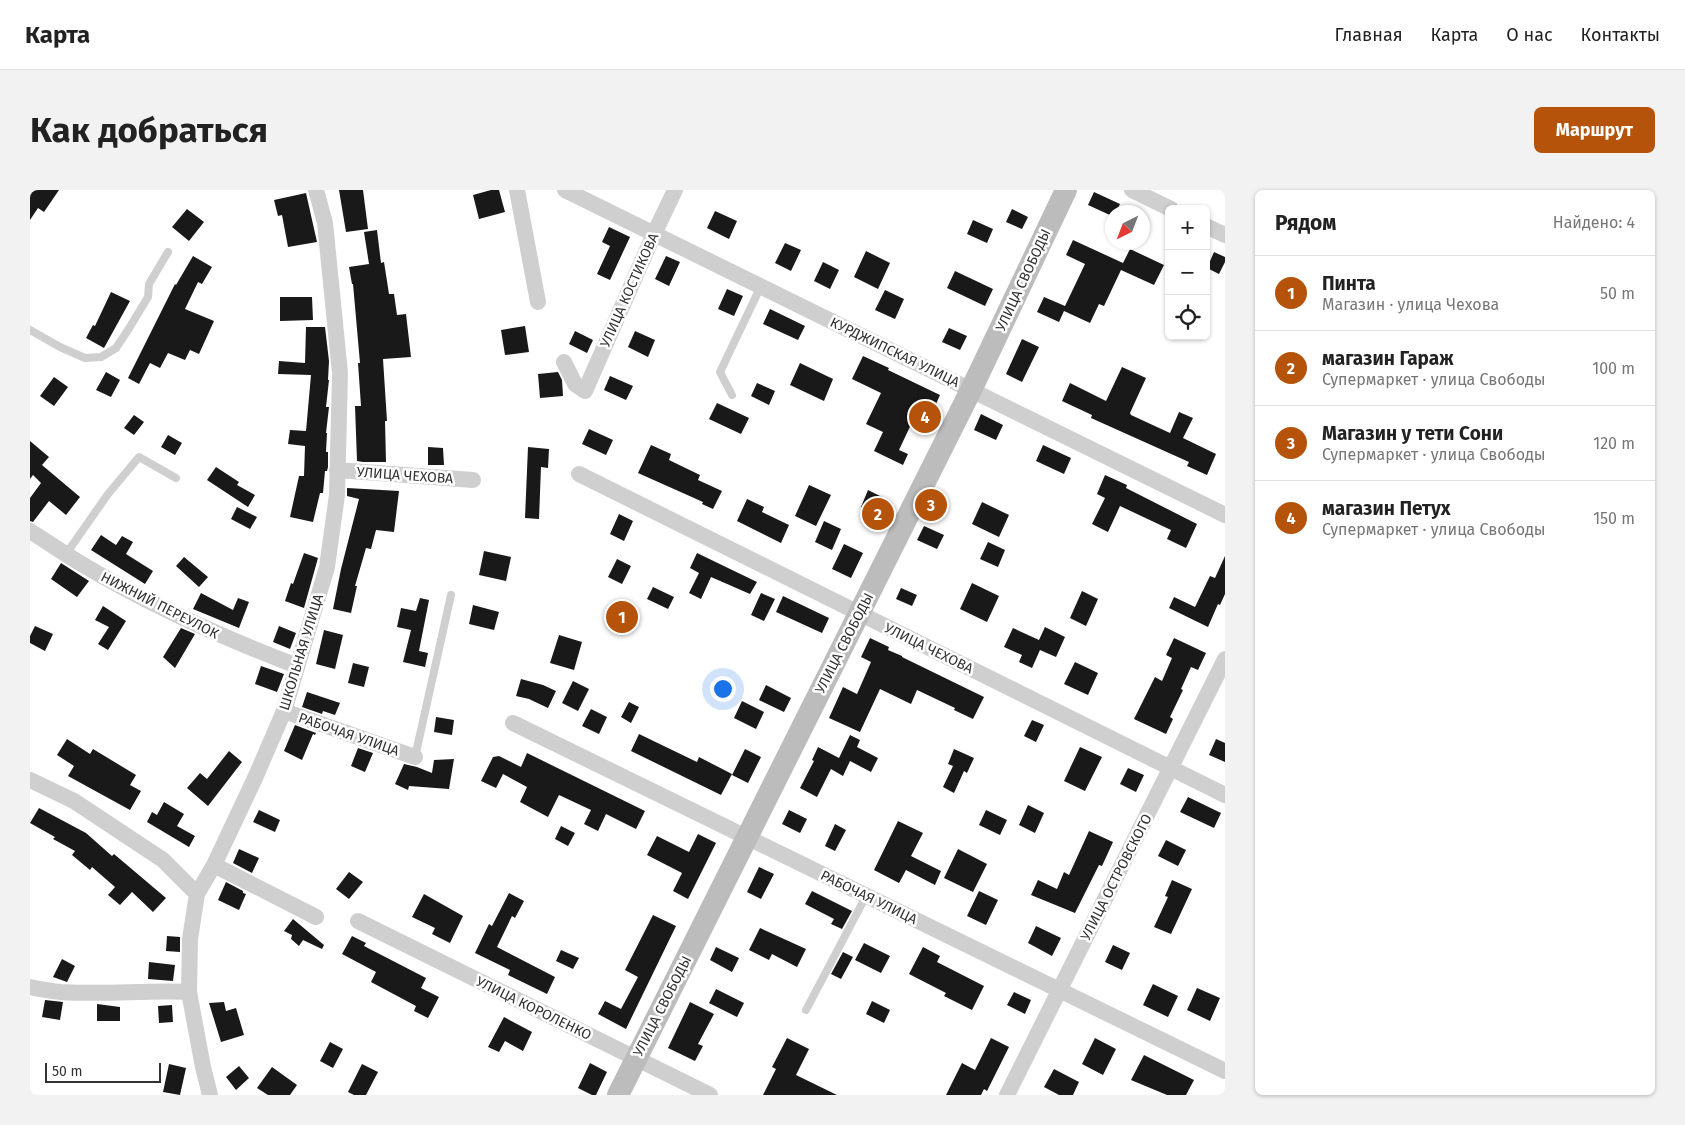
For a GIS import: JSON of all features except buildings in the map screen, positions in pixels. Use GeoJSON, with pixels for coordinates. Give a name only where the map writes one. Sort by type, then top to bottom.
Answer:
{"type":"FeatureCollection","features":[{"type":"Feature","properties":{"kind":"street","name":"ШКОЛЬНАЯ УЛИЦА"},"geometry":{"type":"LineString","coordinates":[[210,1095],[189,992],[190,938],[197,894],[214,865],[284,711],[327,567],[337,495],[340,373],[325,223],[316,190]]}},
{"type":"Feature","properties":{"kind":"street"},"geometry":{"type":"LineString","coordinates":[[517,190],[538,302]]}},
{"type":"Feature","properties":{"kind":"street","name":"КУРДЖИПСКАЯ УЛИЦА"},"geometry":{"type":"LineString","coordinates":[[565,190],[1225,515]]}},
{"type":"Feature","properties":{"kind":"street","name":"УЛИЦА КОСТИКОВА"},"geometry":{"type":"LineString","coordinates":[[564,362],[574,384],[585,391],[675,190]]}},
{"type":"Feature","properties":{"kind":"street","name":"УЛИЦА СВОБОДЫ"},"geometry":{"type":"LineString","coordinates":[[618,1095],[971,390],[1066,190]]}},
{"type":"Feature","properties":{"kind":"street"},"geometry":{"type":"LineString","coordinates":[[1132,190],[1165,206]]}},
{"type":"Feature","properties":{"kind":"street"},"geometry":{"type":"LineString","coordinates":[[1210,228],[1225,235]]}},
{"type":"Feature","properties":{"kind":"street","name":"УЛИЦА ЧЕХОВА"},"geometry":{"type":"LineString","coordinates":[[337,470],[473,480]]}},
{"type":"Feature","properties":{"kind":"street","name":"УЛИЦА ЧЕХОВА"},"geometry":{"type":"LineString","coordinates":[[579,474],[1225,795]]}},
{"type":"Feature","properties":{"kind":"street","name":"НИЖНИЙ ПЕРЕУЛОК"},"geometry":{"type":"LineString","coordinates":[[30,531],[117,584],[210,630],[297,666]]}},
{"type":"Feature","properties":{"kind":"street","name":"УЛИЦА ОСТРОВСКОГО"},"geometry":{"type":"LineString","coordinates":[[1007,1095],[1225,659]]}},
{"type":"Feature","properties":{"kind":"street","name":"РАБОЧАЯ УЛИЦА"},"geometry":{"type":"LineString","coordinates":[[284,711],[415,756]]}},
{"type":"Feature","properties":{"kind":"street","name":"РАБОЧАЯ УЛИЦА"},"geometry":{"type":"LineString","coordinates":[[513,724],[1225,1071]]}},
{"type":"Feature","properties":{"kind":"street"},"geometry":{"type":"LineString","coordinates":[[30,780],[74,801],[163,860],[197,894]]}},
{"type":"Feature","properties":{"kind":"street"},"geometry":{"type":"LineString","coordinates":[[214,865],[316,917]]}},
{"type":"Feature","properties":{"kind":"street","name":"УЛИЦА КОРОЛЕНКО"},"geometry":{"type":"LineString","coordinates":[[358,920],[710,1095]]}},
{"type":"Feature","properties":{"kind":"street"},"geometry":{"type":"LineString","coordinates":[[30,987],[60,992],[114,993],[162,990],[189,992]]}},
{"type":"Feature","properties":{"kind":"lane"},"geometry":{"type":"LineString","coordinates":[[30,330],[60,347],[85,358],[101,358],[116,348],[120,342],[148,297],[148,284],[168,252]]}},
{"type":"Feature","properties":{"kind":"lane"},"geometry":{"type":"LineString","coordinates":[[732,395],[720,372],[761,286]]}},
{"type":"Feature","properties":{"kind":"lane"},"geometry":{"type":"LineString","coordinates":[[66,554],[108,494],[139,457],[176,478]]}},
{"type":"Feature","properties":{"kind":"lane"},"geometry":{"type":"LineString","coordinates":[[415,756],[451,595]]}},
{"type":"Feature","properties":{"kind":"lane"},"geometry":{"type":"LineString","coordinates":[[806,1010],[866,896]]}},
{"type":"Feature","properties":{"kind":"place","name":"магазин Петух"},"geometry":{"type":"Point","coordinates":[925,417]}},
{"type":"Feature","properties":{"kind":"place","name":"Магазин у тети Сони"},"geometry":{"type":"Point","coordinates":[931,505]}},
{"type":"Feature","properties":{"kind":"place","name":"магазин Гараж"},"geometry":{"type":"Point","coordinates":[878,514]}},
{"type":"Feature","properties":{"kind":"place","name":"Пинта"},"geometry":{"type":"Point","coordinates":[622,617]}}]}
